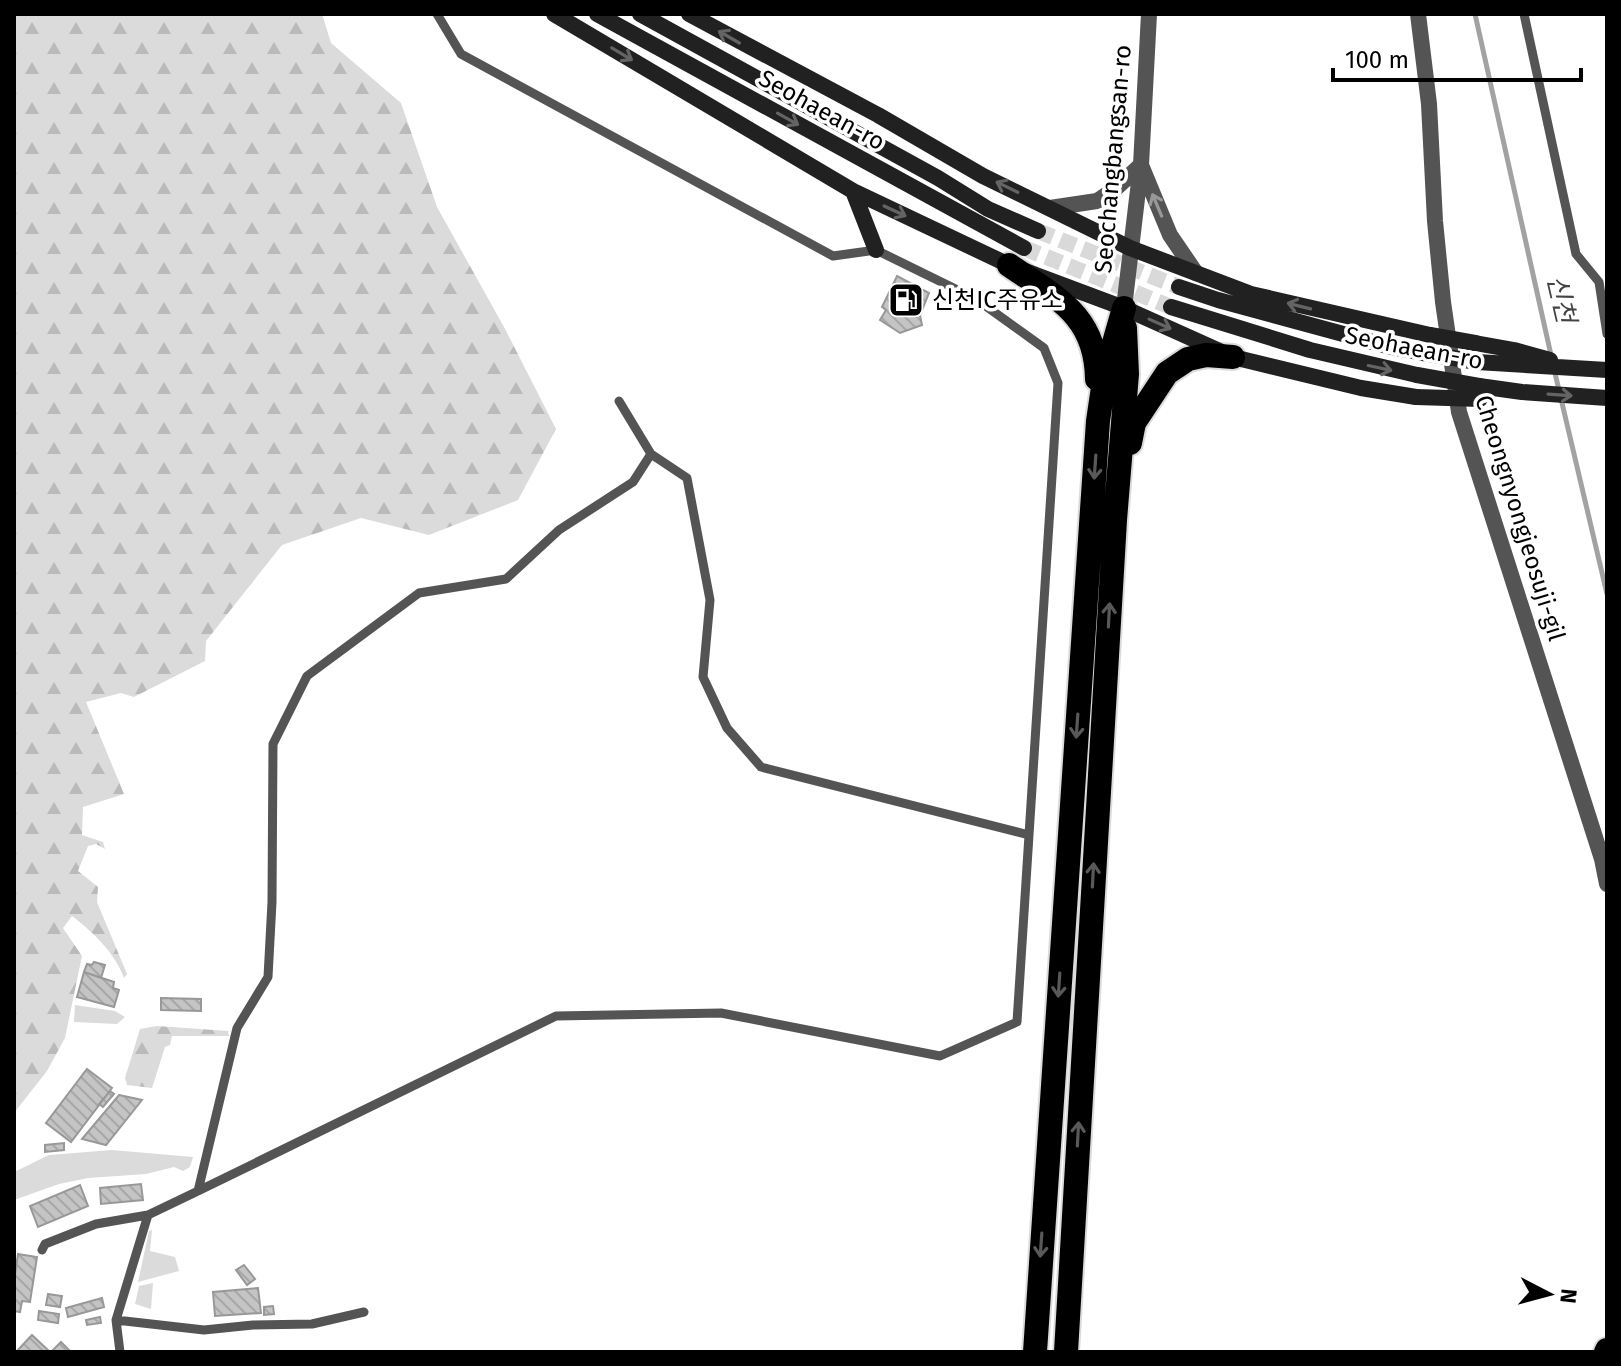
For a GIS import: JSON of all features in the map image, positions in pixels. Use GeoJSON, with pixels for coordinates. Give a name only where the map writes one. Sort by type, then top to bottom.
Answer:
{"type":"FeatureCollection","features":[{"type":"Feature","properties":{"kind":"highway"},"geometry":{"type":"LineString","coordinates":[[1016,257],[1087,331],[1097,355],[1098,421]]}},
{"type":"Feature","properties":{"kind":"highway"},"geometry":{"type":"LineString","coordinates":[[1035,1352],[1098,421],[1105,374],[1124,308]]}},
{"type":"Feature","properties":{"kind":"highway"},"geometry":{"type":"LineString","coordinates":[[1066,1352],[1115,520],[1127,374],[1124,308]]}},
{"type":"Feature","properties":{"kind":"highway"},"geometry":{"type":"LineString","coordinates":[[1115,520],[1134,423],[1167,373],[1188,359],[1206,355],[1233,357]]}},
{"type":"Feature","properties":{"kind":"main road"},"geometry":{"type":"LineString","coordinates":[[554,14],[853,191],[1016,257],[1233,357],[1361,388],[1416,397],[1515,391],[1602,398]]}},
{"type":"Feature","properties":{"kind":"main road","name":"Seohaean-ro"},"geometry":{"type":"LineString","coordinates":[[597,14],[1016,257]]}},
{"type":"Feature","properties":{"kind":"main road","name":"Seohaean-ro"},"geometry":{"type":"LineString","coordinates":[[640,14],[938,178],[988,209],[1038,231]]}},
{"type":"Feature","properties":{"kind":"main road"},"geometry":{"type":"LineString","coordinates":[[689,14],[878,115],[983,176],[1130,248],[1251,294],[1475,343],[1516,357]]}},
{"type":"Feature","properties":{"kind":"main road"},"geometry":{"type":"LineString","coordinates":[[853,191],[876,250]]}},
{"type":"Feature","properties":{"kind":"main road","name":"Seohaean-ro"},"geometry":{"type":"LineString","coordinates":[[1179,287],[1391,347],[1477,362],[1516,357],[1607,370]]}},
{"type":"Feature","properties":{"kind":"main road","name":"Seohaean-ro"},"geometry":{"type":"LineString","coordinates":[[1171,307],[1310,350],[1480,392]]}},
{"type":"Feature","properties":{"kind":"street","name":"Seochangbangsan-ro"},"geometry":{"type":"LineString","coordinates":[[1124,308],[1141,165],[1149,14]]}},
{"type":"Feature","properties":{"kind":"street","name":"Cheongnyongjeosuji-gil"},"geometry":{"type":"LineString","coordinates":[[1418,14],[1429,104],[1440,275],[1459,412],[1602,859],[1607,884]]}},
{"type":"Feature","properties":{"kind":"street"},"geometry":{"type":"LineString","coordinates":[[1050,208],[1097,201],[1141,165],[1170,235],[1196,273]]}},
{"type":"Feature","properties":{"kind":"lane"},"geometry":{"type":"LineString","coordinates":[[42,1250],[45,1244],[96,1224],[148,1215],[556,1016],[721,1013],[940,1056],[1017,1022],[1058,383],[1044,348],[976,299],[876,250],[833,256],[461,54],[437,14]]}},
{"type":"Feature","properties":{"kind":"lane"},"geometry":{"type":"LineString","coordinates":[[1524,14],[1576,254],[1599,282],[1607,334]]}},
{"type":"Feature","properties":{"kind":"lane"},"geometry":{"type":"LineString","coordinates":[[619,401],[651,454],[687,478],[710,600],[703,677],[727,728],[761,767],[1029,835]]}},
{"type":"Feature","properties":{"kind":"lane"},"geometry":{"type":"LineString","coordinates":[[198,1191],[237,1028],[268,977],[273,744],[307,676],[419,593],[506,579],[559,530],[633,482],[651,454]]}},
{"type":"Feature","properties":{"kind":"lane"},"geometry":{"type":"LineString","coordinates":[[120,1352],[116,1320],[148,1215]]}},
{"type":"Feature","properties":{"kind":"lane"},"geometry":{"type":"LineString","coordinates":[[116,1320],[204,1330],[312,1324],[364,1312]]}},
{"type":"Feature","properties":{"kind":"green space"},"geometry":{"type":"Polygon","coordinates":[[[14,14],[322,14],[331,43],[401,103],[437,207],[556,429],[518,500],[429,535],[361,518],[282,545],[206,641],[205,661],[134,697],[121,693],[86,702],[124,794],[83,807],[82,835],[103,842],[105,849],[96,844],[88,846],[78,871],[98,887],[97,902],[127,974],[124,978],[102,944],[72,916],[63,928],[82,956],[65,1038],[47,1071],[14,1113],[14,14]]]}},
{"type":"Feature","properties":{"kind":"green space"},"geometry":{"type":"Polygon","coordinates":[[[75,1005],[115,1011],[125,1017],[117,1024],[74,1022],[75,1005]]]}},
{"type":"Feature","properties":{"kind":"green space"},"geometry":{"type":"Polygon","coordinates":[[[157,1026],[228,1031],[229,1036],[172,1036],[170,1045],[165,1047],[152,1088],[127,1085],[125,1078],[140,1029],[157,1026]]]}},
{"type":"Feature","properties":{"kind":"green space"},"geometry":{"type":"Polygon","coordinates":[[[112,1150],[193,1157],[190,1167],[183,1171],[174,1167],[146,1174],[88,1178],[59,1184],[14,1200],[14,1172],[49,1155],[112,1150]]]}},
{"type":"Feature","properties":{"kind":"green space"},"geometry":{"type":"Polygon","coordinates":[[[152,1230],[150,1251],[175,1257],[179,1271],[138,1282],[149,1231],[152,1230]]]}},
{"type":"Feature","properties":{"kind":"green space"},"geometry":{"type":"Polygon","coordinates":[[[153,1283],[151,1309],[135,1304],[139,1286],[153,1283]]]}},
{"type":"Feature","properties":{"kind":"building","name":"신천IC주유소"},"geometry":{"type":"Polygon","coordinates":[[[897,276],[929,293],[920,315],[922,325],[900,333],[880,320],[886,310],[882,307],[897,276]]]}},
{"type":"Feature","properties":{"kind":"building"},"geometry":{"type":"Polygon","coordinates":[[[87,964],[105,965],[101,978],[84,972],[87,964]]]}},
{"type":"Feature","properties":{"kind":"building"},"geometry":{"type":"Polygon","coordinates":[[[84,972],[114,982],[113,988],[119,990],[114,1007],[77,997],[84,972]]]}},
{"type":"Feature","properties":{"kind":"building"},"geometry":{"type":"Polygon","coordinates":[[[161,998],[201,999],[201,1011],[161,1010],[161,998]]]}},
{"type":"Feature","properties":{"kind":"building"},"geometry":{"type":"Polygon","coordinates":[[[87,1069],[112,1088],[71,1142],[46,1123],[87,1069]]]}},
{"type":"Feature","properties":{"kind":"building"},"geometry":{"type":"Polygon","coordinates":[[[110,1091],[114,1094],[103,1107],[99,1104],[110,1091]]]}},
{"type":"Feature","properties":{"kind":"building"},"geometry":{"type":"Polygon","coordinates":[[[119,1095],[142,1100],[106,1145],[82,1139],[119,1095]]]}},
{"type":"Feature","properties":{"kind":"building"},"geometry":{"type":"Polygon","coordinates":[[[64,1143],[64,1150],[45,1152],[45,1145],[64,1143]]]}},
{"type":"Feature","properties":{"kind":"building"},"geometry":{"type":"Polygon","coordinates":[[[141,1184],[143,1200],[101,1204],[100,1188],[141,1184]]]}},
{"type":"Feature","properties":{"kind":"building"},"geometry":{"type":"Polygon","coordinates":[[[80,1185],[88,1206],[38,1227],[30,1206],[80,1185]]]}},
{"type":"Feature","properties":{"kind":"building"},"geometry":{"type":"Polygon","coordinates":[[[18,1254],[37,1257],[30,1302],[22,1301],[20,1312],[14,1311],[18,1254]]]}},
{"type":"Feature","properties":{"kind":"building"},"geometry":{"type":"Polygon","coordinates":[[[244,1265],[255,1279],[247,1285],[236,1270],[244,1265]]]}},
{"type":"Feature","properties":{"kind":"building"},"geometry":{"type":"Polygon","coordinates":[[[258,1288],[261,1313],[215,1316],[213,1292],[258,1288]]]}},
{"type":"Feature","properties":{"kind":"building"},"geometry":{"type":"Polygon","coordinates":[[[48,1294],[62,1296],[60,1307],[46,1305],[48,1294]]]}},
{"type":"Feature","properties":{"kind":"building"},"geometry":{"type":"Polygon","coordinates":[[[102,1298],[104,1307],[68,1317],[66,1308],[102,1298]]]}},
{"type":"Feature","properties":{"kind":"building"},"geometry":{"type":"Polygon","coordinates":[[[273,1306],[274,1314],[264,1315],[264,1307],[273,1306]]]}},
{"type":"Feature","properties":{"kind":"building"},"geometry":{"type":"Polygon","coordinates":[[[39,1311],[59,1314],[58,1323],[38,1320],[39,1311]]]}},
{"type":"Feature","properties":{"kind":"building"},"geometry":{"type":"Polygon","coordinates":[[[100,1317],[101,1323],[87,1325],[86,1320],[100,1317]]]}},
{"type":"Feature","properties":{"kind":"building"},"geometry":{"type":"Polygon","coordinates":[[[32,1335],[50,1352],[16,1352],[32,1335]]]}},
{"type":"Feature","properties":{"kind":"building"},"geometry":{"type":"Polygon","coordinates":[[[61,1342],[71,1352],[51,1352],[61,1342]]]}},
{"type":"Feature","properties":{"kind":"waterway","name":"신천"},"geometry":{"type":"LineString","coordinates":[[1475,14],[1551,355]]}},
{"type":"Feature","properties":{"kind":"waterway","name":"신천"},"geometry":{"type":"LineString","coordinates":[[1554,369],[1607,594]]}},
{"type":"Feature","properties":{"kind":"tunnel"},"geometry":{"type":"LineString","coordinates":[[1038,231],[1179,287]]}},
{"type":"Feature","properties":{"kind":"tunnel"},"geometry":{"type":"LineString","coordinates":[[1024,248],[1171,307]]}},
{"type":"Feature","properties":{"kind":"place","name":"신천IC주유소"},"geometry":{"type":"Point","coordinates":[906,300]}}]}
